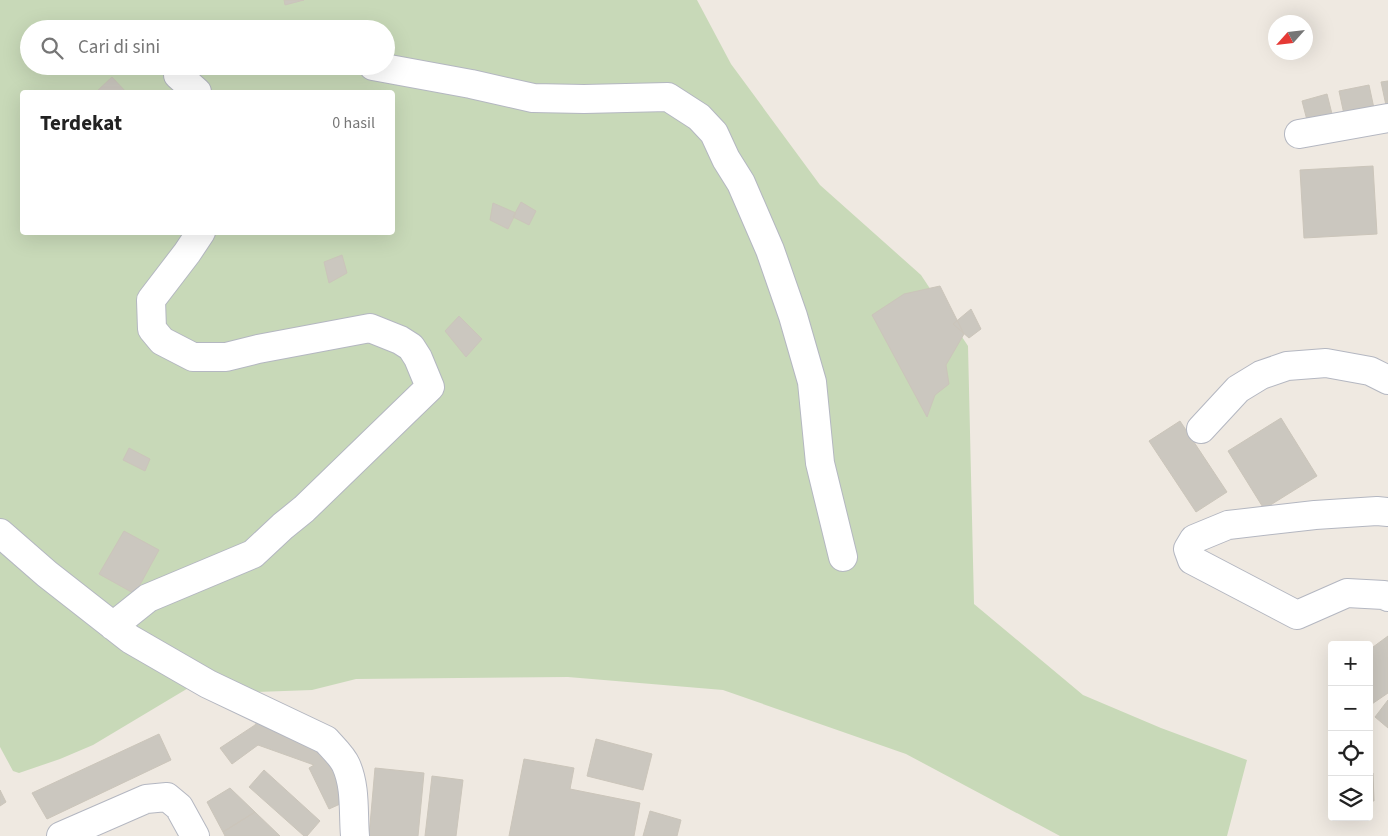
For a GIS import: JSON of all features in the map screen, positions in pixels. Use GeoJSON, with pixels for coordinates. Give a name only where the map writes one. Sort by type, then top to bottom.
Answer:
{"type":"FeatureCollection","features":[{"type":"Feature","properties":{"kind":"street"},"geometry":{"type":"LineString","coordinates":[[395,70],[533,98],[584,99],[668,96],[700,117],[714,134],[726,159],[741,183],[770,250],[793,316],[812,382],[820,463],[843,557]]}},
{"type":"Feature","properties":{"kind":"street"},"geometry":{"type":"LineString","coordinates":[[178,75],[195,90]]}},
{"type":"Feature","properties":{"kind":"street"},"geometry":{"type":"LineString","coordinates":[[1299,134],[1388,118]]}},
{"type":"Feature","properties":{"kind":"street"},"geometry":{"type":"LineString","coordinates":[[113,626],[148,598],[253,554],[304,509],[430,387],[418,358],[411,347],[400,340],[370,328],[226,357],[193,357],[162,341],[152,329],[151,300],[187,254],[199,235]]}},
{"type":"Feature","properties":{"kind":"street"},"geometry":{"type":"LineString","coordinates":[[1202,429],[1238,389],[1261,375],[1287,366],[1326,363],[1370,371],[1388,380]]}},
{"type":"Feature","properties":{"kind":"street"},"geometry":{"type":"LineString","coordinates":[[1388,512],[1315,515],[1228,525],[1194,539],[1188,549],[1192,560],[1297,615],[1347,593],[1384,595],[1388,597]]}},
{"type":"Feature","properties":{"kind":"street"},"geometry":{"type":"LineString","coordinates":[[0,533],[130,639],[208,684],[326,740],[346,764],[353,795],[355,836]]}},
{"type":"Feature","properties":{"kind":"street"},"geometry":{"type":"LineString","coordinates":[[61,836],[146,799],[167,797],[178,807],[195,836]]}},
{"type":"Feature","properties":{"kind":"green space"},"geometry":{"type":"Polygon","coordinates":[[[0,0],[697,0],[731,64],[820,185],[921,275],[968,346],[974,604],[1083,695],[1161,728],[1247,760],[1227,836],[1060,836],[906,754],[723,690],[568,677],[356,679],[312,690],[256,692],[135,633],[0,522],[0,0]]]}},
{"type":"Feature","properties":{"kind":"green space"},"geometry":{"type":"Polygon","coordinates":[[[0,542],[195,684],[93,745],[19,773],[13,771],[0,747],[0,542]]]}},
{"type":"Feature","properties":{"kind":"building"},"geometry":{"type":"Polygon","coordinates":[[[284,0],[304,0],[285,5],[284,0]]]}},
{"type":"Feature","properties":{"kind":"building"},"geometry":{"type":"Polygon","coordinates":[[[112,77],[124,90],[98,90],[112,77]]]}},
{"type":"Feature","properties":{"kind":"building"},"geometry":{"type":"Polygon","coordinates":[[[1388,81],[1388,110],[1387,110],[1381,82],[1388,81]]]}},
{"type":"Feature","properties":{"kind":"building"},"geometry":{"type":"Polygon","coordinates":[[[1369,85],[1375,113],[1345,119],[1339,91],[1369,85]]]}},
{"type":"Feature","properties":{"kind":"building"},"geometry":{"type":"Polygon","coordinates":[[[1327,94],[1333,118],[1308,124],[1302,101],[1327,94]]]}},
{"type":"Feature","properties":{"kind":"building"},"geometry":{"type":"Polygon","coordinates":[[[1373,166],[1377,234],[1304,238],[1300,170],[1373,166]]]}},
{"type":"Feature","properties":{"kind":"building"},"geometry":{"type":"Polygon","coordinates":[[[521,202],[536,211],[529,225],[513,217],[521,202]]]}},
{"type":"Feature","properties":{"kind":"building"},"geometry":{"type":"Polygon","coordinates":[[[493,203],[516,213],[508,229],[490,220],[493,203]]]}},
{"type":"Feature","properties":{"kind":"building"},"geometry":{"type":"Polygon","coordinates":[[[342,255],[347,273],[329,283],[324,262],[342,255]]]}},
{"type":"Feature","properties":{"kind":"building"},"geometry":{"type":"Polygon","coordinates":[[[940,286],[964,334],[946,365],[949,384],[935,395],[927,417],[872,315],[904,294],[940,286]]]}},
{"type":"Feature","properties":{"kind":"building"},"geometry":{"type":"Polygon","coordinates":[[[971,309],[981,329],[969,338],[953,324],[971,309]]]}},
{"type":"Feature","properties":{"kind":"building"},"geometry":{"type":"Polygon","coordinates":[[[459,316],[482,339],[466,357],[445,331],[459,316]]]}},
{"type":"Feature","properties":{"kind":"building"},"geometry":{"type":"Polygon","coordinates":[[[1281,418],[1317,476],[1264,509],[1228,451],[1281,418]]]}},
{"type":"Feature","properties":{"kind":"building"},"geometry":{"type":"Polygon","coordinates":[[[1180,421],[1227,492],[1196,512],[1149,441],[1180,421]]]}},
{"type":"Feature","properties":{"kind":"building"},"geometry":{"type":"Polygon","coordinates":[[[129,448],[150,459],[145,471],[123,460],[129,448]]]}},
{"type":"Feature","properties":{"kind":"building"},"geometry":{"type":"Polygon","coordinates":[[[124,531],[159,550],[135,594],[99,574],[124,531]]]}},
{"type":"Feature","properties":{"kind":"building"},"geometry":{"type":"Polygon","coordinates":[[[1388,636],[1388,693],[1373,703],[1373,686],[1373,647],[1388,636]]]}},
{"type":"Feature","properties":{"kind":"building"},"geometry":{"type":"Polygon","coordinates":[[[1388,700],[1388,728],[1375,717],[1388,700]]]}},
{"type":"Feature","properties":{"kind":"building"},"geometry":{"type":"Polygon","coordinates":[[[257,722],[334,754],[349,800],[329,809],[309,768],[314,765],[258,745],[232,764],[220,748],[257,722]]]}},
{"type":"Feature","properties":{"kind":"building"},"geometry":{"type":"Polygon","coordinates":[[[159,734],[171,760],[47,819],[32,793],[159,734]]]}},
{"type":"Feature","properties":{"kind":"building"},"geometry":{"type":"Polygon","coordinates":[[[596,739],[652,754],[643,790],[587,776],[596,739]]]}},
{"type":"Feature","properties":{"kind":"building"},"geometry":{"type":"Polygon","coordinates":[[[524,759],[574,768],[570,789],[640,803],[634,836],[509,836],[524,759]]]}},
{"type":"Feature","properties":{"kind":"building"},"geometry":{"type":"Polygon","coordinates":[[[375,768],[424,773],[418,836],[369,836],[375,768]]]}},
{"type":"Feature","properties":{"kind":"building"},"geometry":{"type":"Polygon","coordinates":[[[264,770],[320,821],[307,836],[304,836],[249,787],[264,770]]]}},
{"type":"Feature","properties":{"kind":"building"},"geometry":{"type":"Polygon","coordinates":[[[432,776],[463,780],[456,836],[425,836],[432,776]]]}},
{"type":"Feature","properties":{"kind":"building"},"geometry":{"type":"Polygon","coordinates":[[[230,788],[255,812],[223,832],[207,802],[230,788]]]}},
{"type":"Feature","properties":{"kind":"building"},"geometry":{"type":"Polygon","coordinates":[[[0,790],[6,802],[0,806],[0,790]]]}},
{"type":"Feature","properties":{"kind":"building"},"geometry":{"type":"Polygon","coordinates":[[[650,811],[681,820],[677,836],[643,836],[650,811]]]}},
{"type":"Feature","properties":{"kind":"building"},"geometry":{"type":"Polygon","coordinates":[[[255,812],[280,836],[225,836],[223,832],[255,812]]]}}]}
